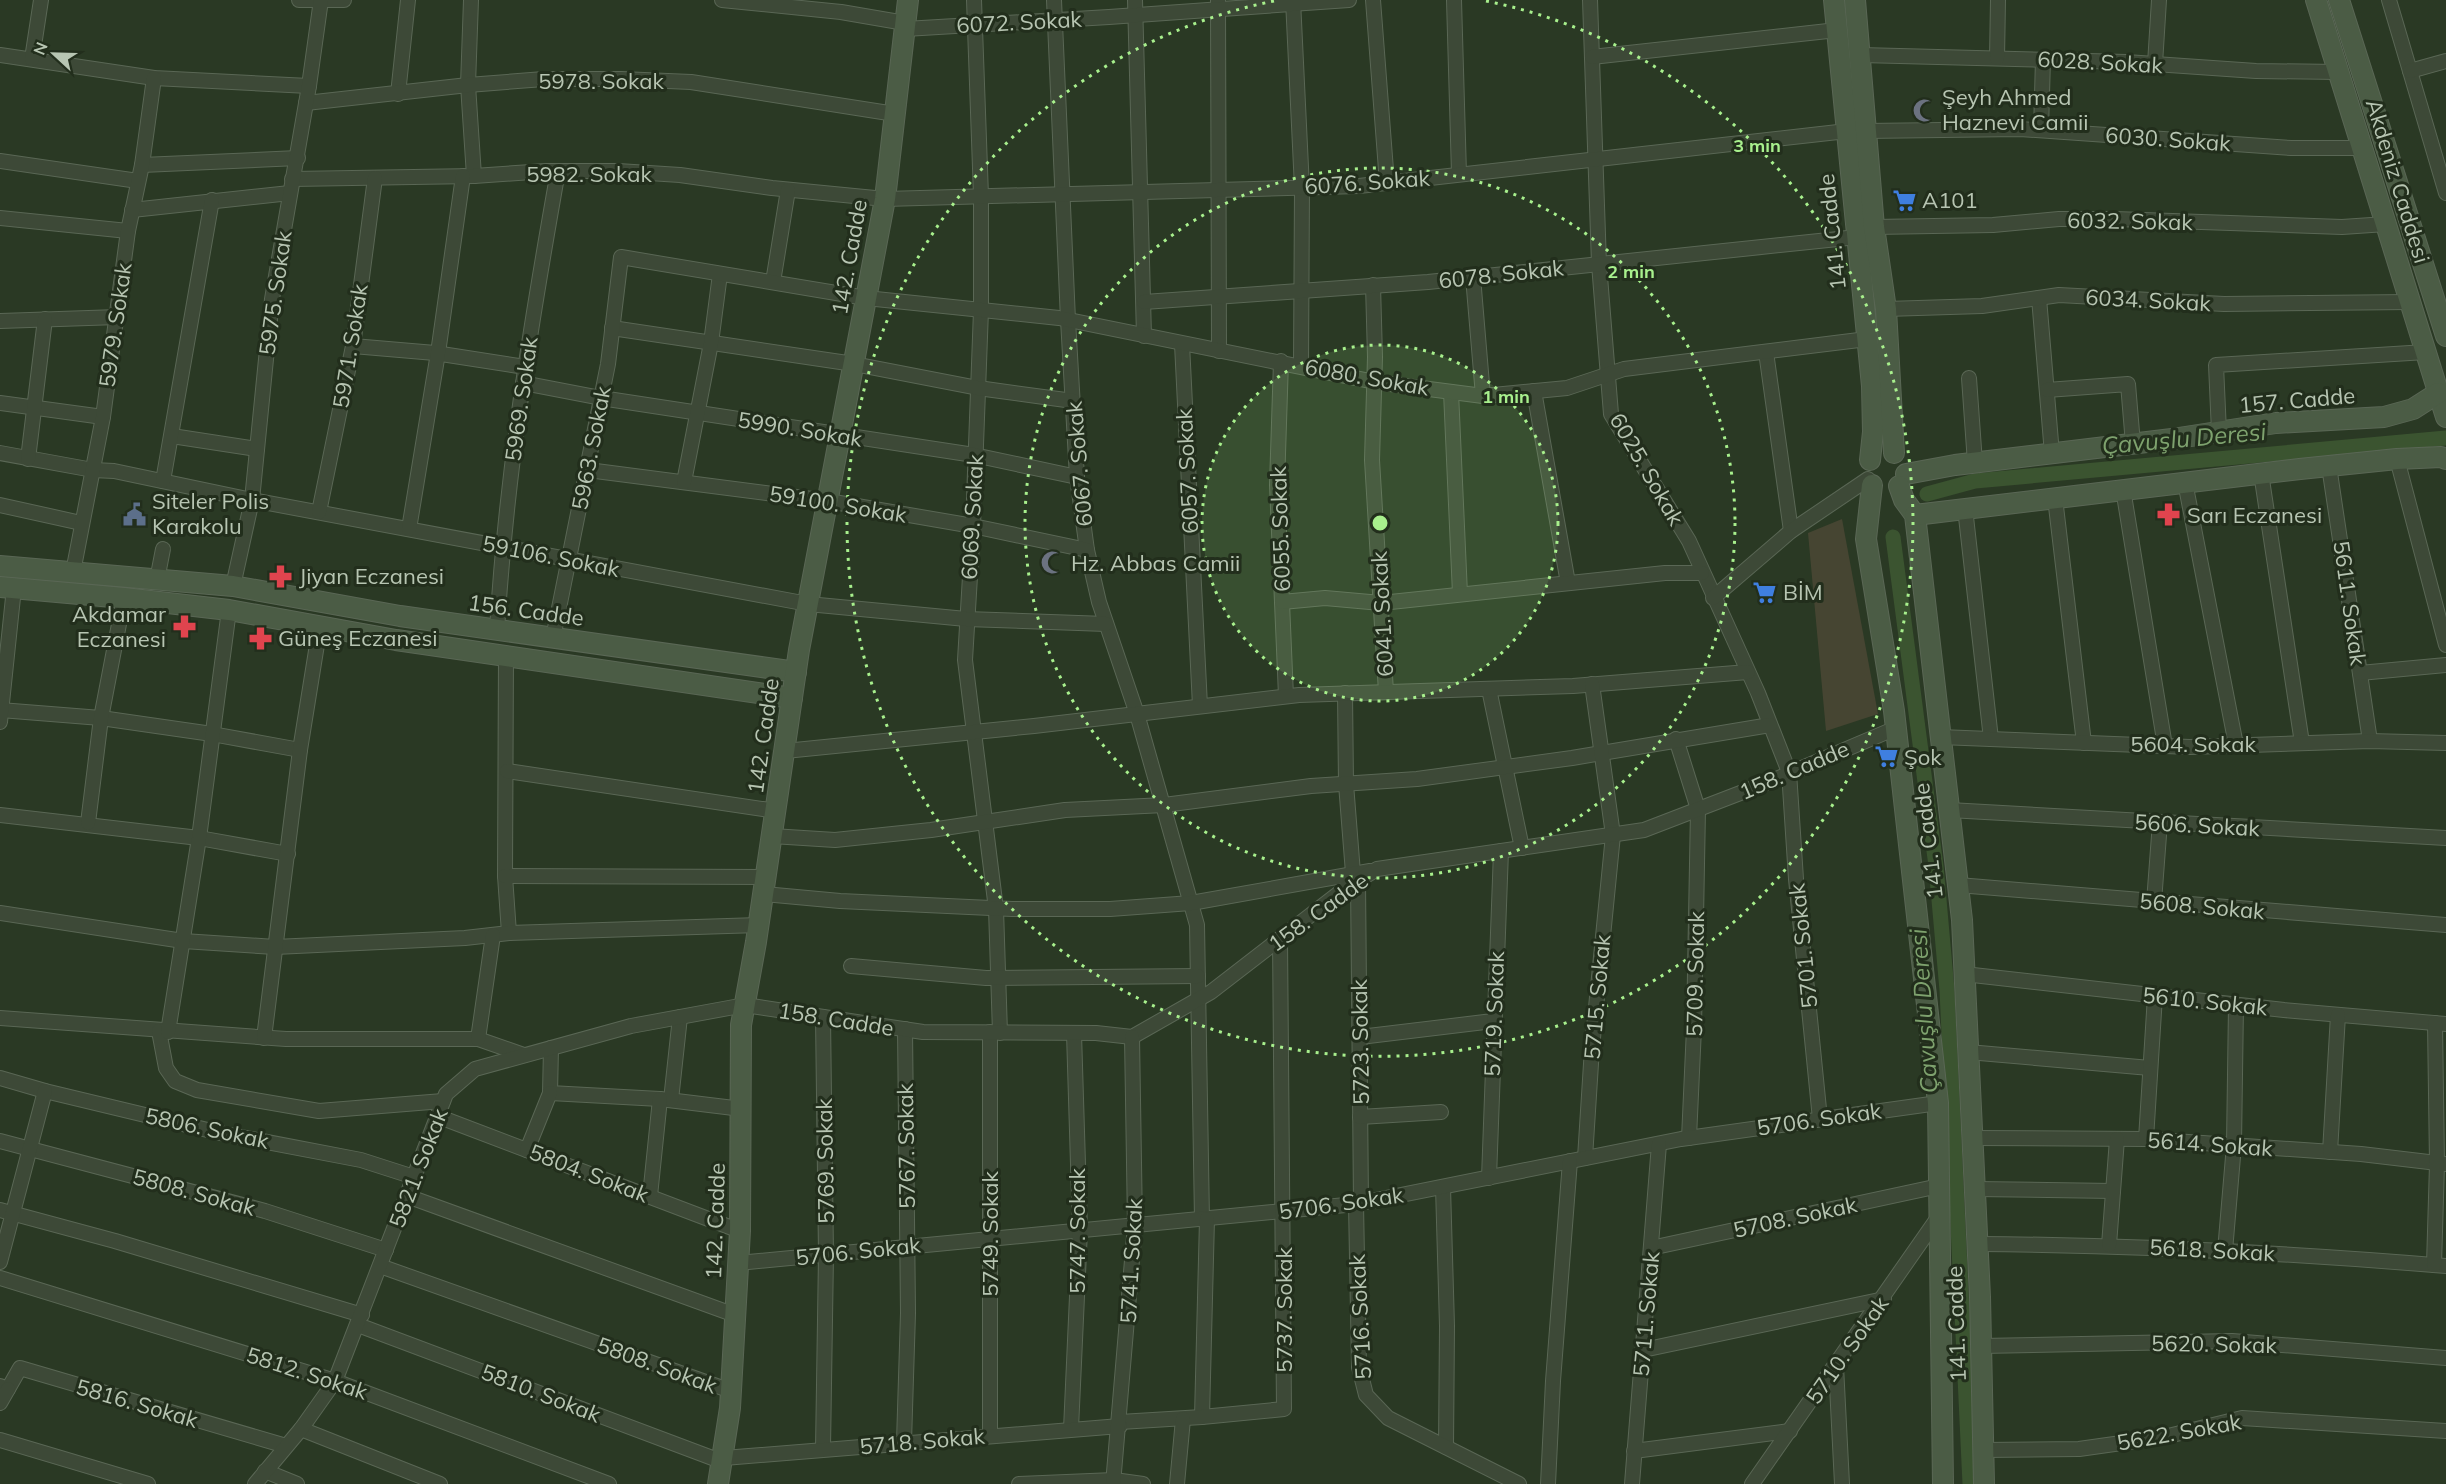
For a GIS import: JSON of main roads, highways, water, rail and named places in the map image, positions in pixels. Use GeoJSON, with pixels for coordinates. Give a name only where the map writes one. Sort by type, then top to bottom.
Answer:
{"type":"FeatureCollection","features":[{"type":"Feature","properties":{"kind":"waterway","name":"Çavuşlu Deresi"},"geometry":{"type":"LineString","coordinates":[[1927,494],[1975,481],[2446,438]]}},
{"type":"Feature","properties":{"kind":"waterway","name":"Çavuşlu Deresi"},"geometry":{"type":"LineString","coordinates":[[1893,537],[1936,866],[1947,990],[1970,1484]]}},
{"type":"Feature","properties":{"kind":"place","name":"Şeyh Ahmed Haznevi Camii"},"geometry":{"type":"Point","coordinates":[1924,110]}},
{"type":"Feature","properties":{"kind":"place","name":"A101"},"geometry":{"type":"Point","coordinates":[1904,200]}},
{"type":"Feature","properties":{"kind":"place","name":"Siteler Polis Karakolu"},"geometry":{"type":"Point","coordinates":[134,514]}},
{"type":"Feature","properties":{"kind":"place","name":"Sarı Eczanesi"},"geometry":{"type":"Point","coordinates":[2169,515]}},
{"type":"Feature","properties":{"kind":"place","name":"Hz. Abbas Camii"},"geometry":{"type":"Point","coordinates":[1053,563]}},
{"type":"Feature","properties":{"kind":"place","name":"Jiyan Eczanesi"},"geometry":{"type":"Point","coordinates":[281,576]}},
{"type":"Feature","properties":{"kind":"place","name":"BİM"},"geometry":{"type":"Point","coordinates":[1765,592]}},
{"type":"Feature","properties":{"kind":"place","name":"Akdamar Eczanesi"},"geometry":{"type":"Point","coordinates":[184,627]}},
{"type":"Feature","properties":{"kind":"place","name":"Güneş Eczanesi"},"geometry":{"type":"Point","coordinates":[260,638]}},
{"type":"Feature","properties":{"kind":"place","name":"Şok"},"geometry":{"type":"Point","coordinates":[1886,757]}}]}
